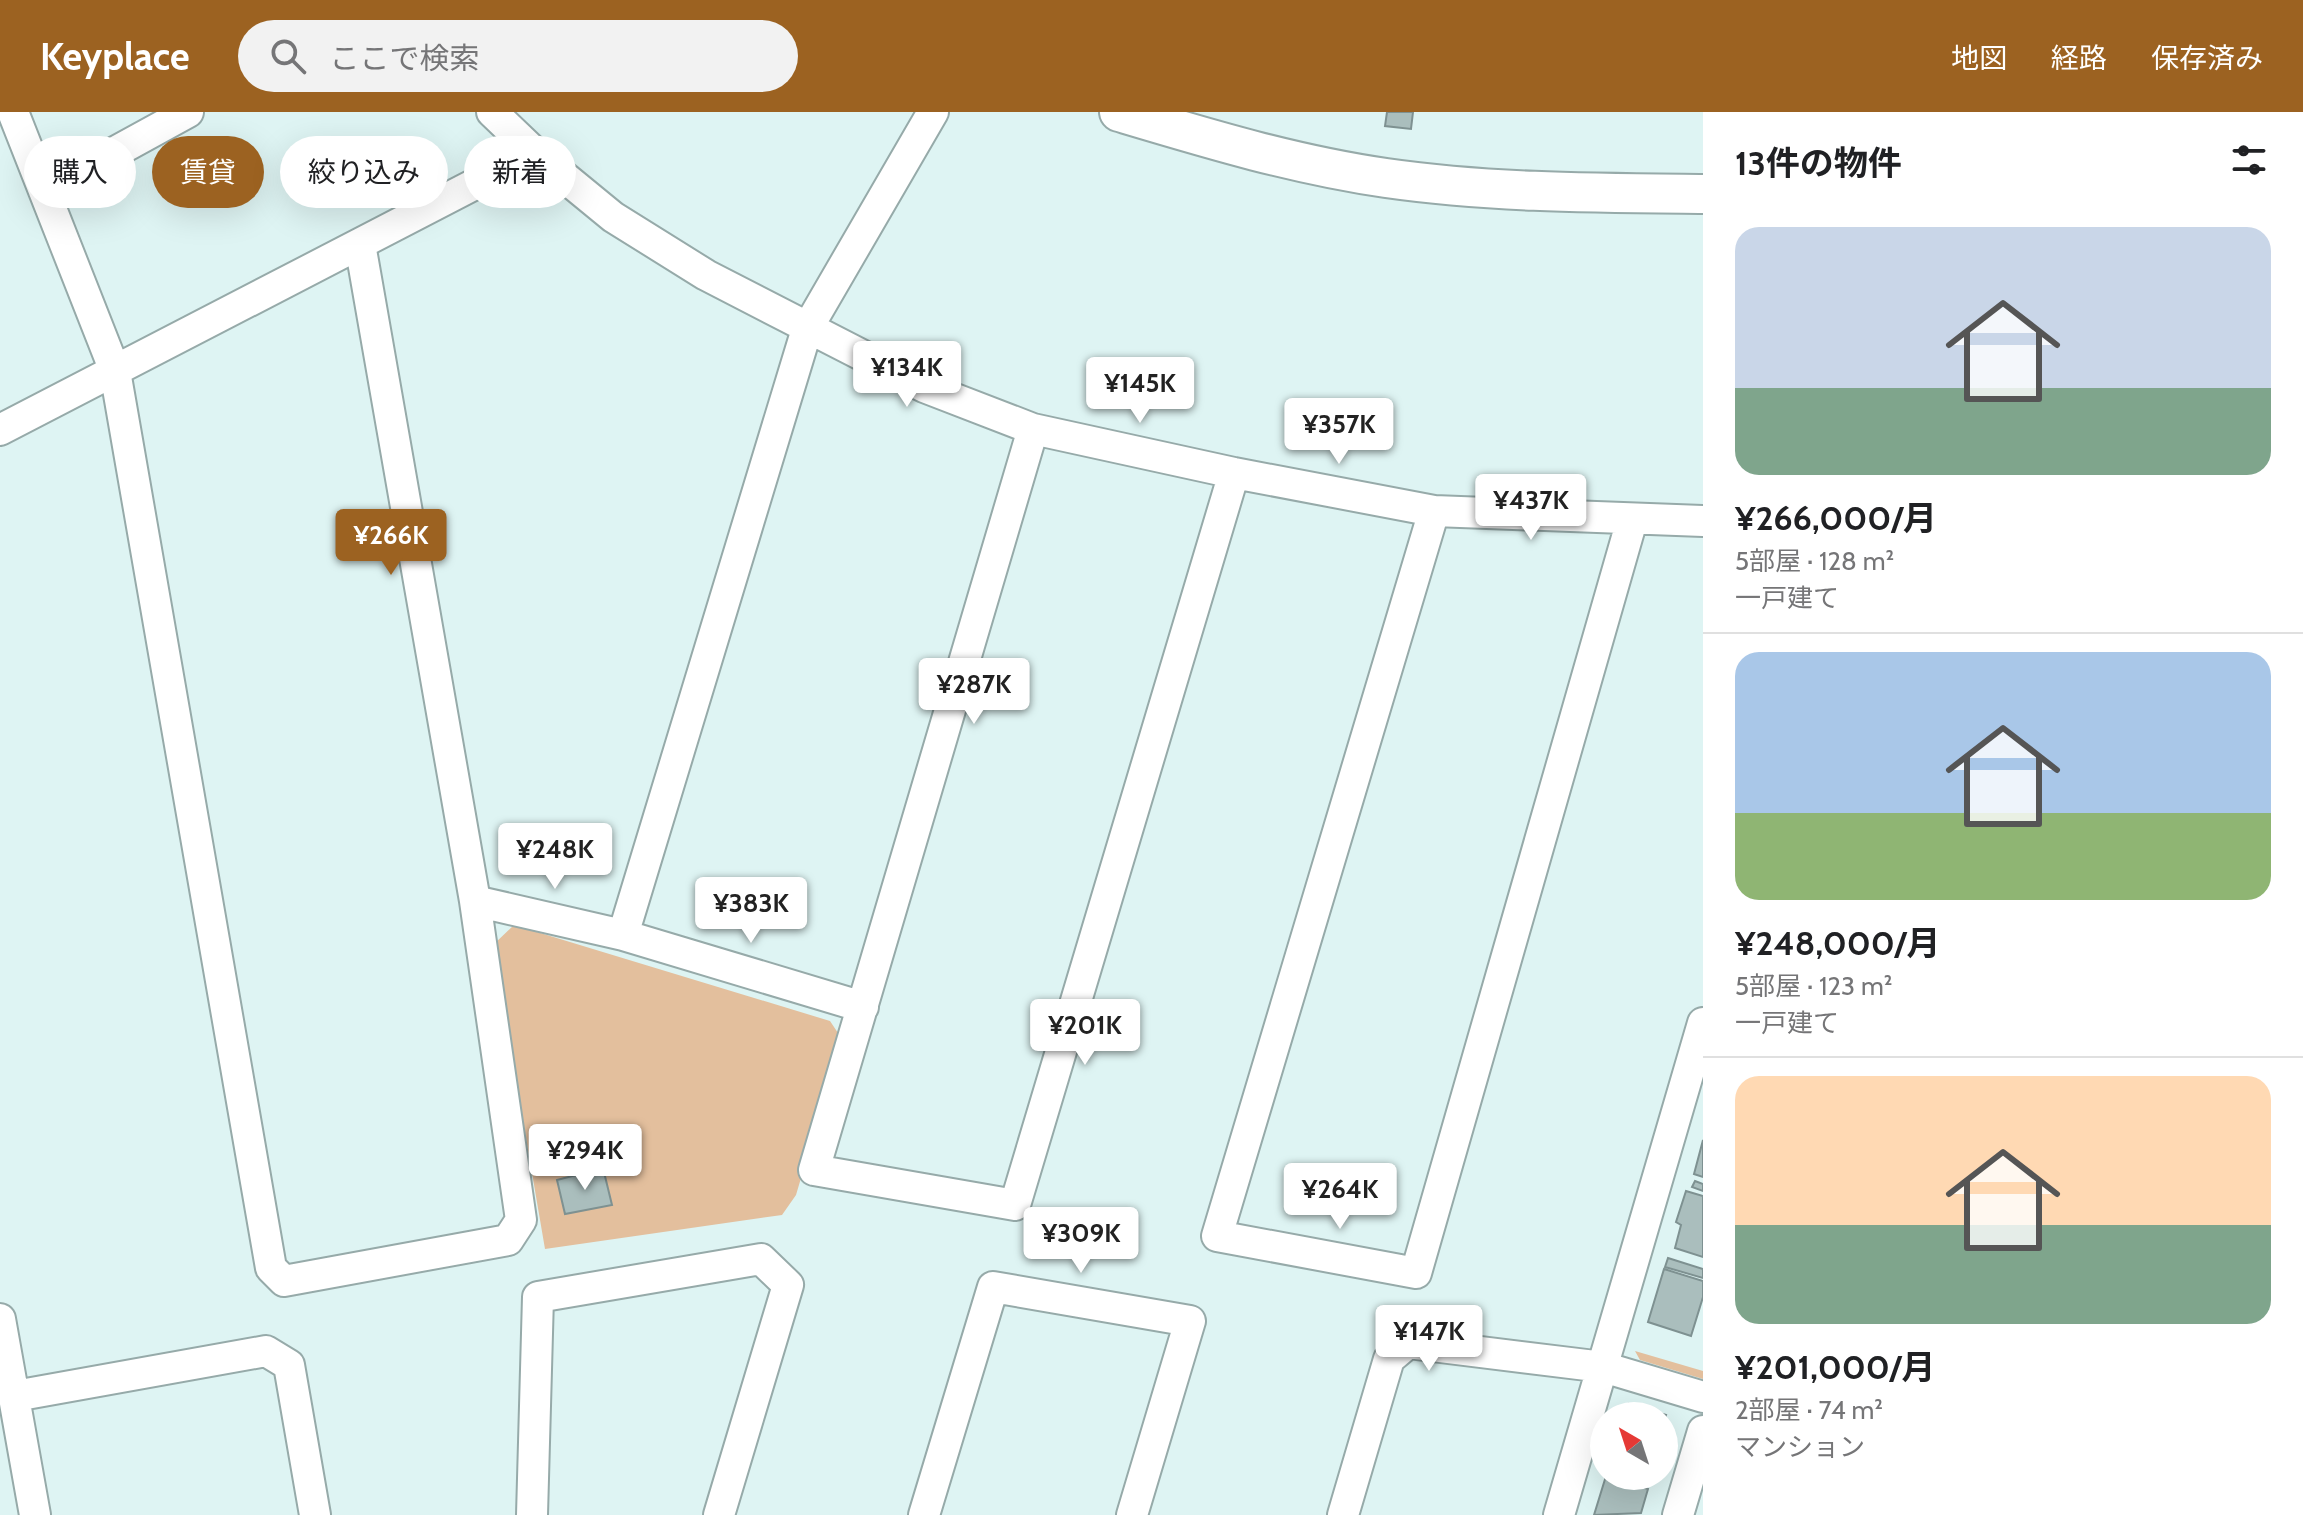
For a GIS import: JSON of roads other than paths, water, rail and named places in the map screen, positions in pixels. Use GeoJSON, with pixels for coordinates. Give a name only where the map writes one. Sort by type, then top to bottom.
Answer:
{"type":"FeatureCollection","features":[{"type":"Feature","properties":{"kind":"street"},"geometry":{"type":"LineString","coordinates":[[13,112],[24,140]]}},
{"type":"Feature","properties":{"kind":"street"},"geometry":{"type":"LineString","coordinates":[[136,141],[188,112]]}},
{"type":"Feature","properties":{"kind":"street"},"geometry":{"type":"LineString","coordinates":[[492,112],[517,136]]}},
{"type":"Feature","properties":{"kind":"street"},"geometry":{"type":"LineString","coordinates":[[623,935],[807,329],[933,112]]}},
{"type":"Feature","properties":{"kind":"street"},"geometry":{"type":"LineString","coordinates":[[1119,112],[1245,149],[1385,178],[1540,192],[1703,194]]}},
{"type":"Feature","properties":{"kind":"street"},"geometry":{"type":"LineString","coordinates":[[576,187],[613,217],[706,275],[807,329],[924,387],[1033,429],[1234,473],[1434,511],[1703,521]]}},
{"type":"Feature","properties":{"kind":"street"},"geometry":{"type":"LineString","coordinates":[[0,430],[464,190]]}},
{"type":"Feature","properties":{"kind":"street"},"geometry":{"type":"LineString","coordinates":[[51,208],[115,371],[271,1268],[284,1281],[508,1240],[521,1220],[475,901],[360,244]]}},
{"type":"Feature","properties":{"kind":"street"},"geometry":{"type":"LineString","coordinates":[[1033,429],[814,1170],[1015,1205],[1234,473]]}},
{"type":"Feature","properties":{"kind":"street"},"geometry":{"type":"LineString","coordinates":[[1434,511],[1217,1236],[1416,1273],[1632,520]]}},
{"type":"Feature","properties":{"kind":"street"},"geometry":{"type":"LineString","coordinates":[[475,901],[623,935],[863,1007]]}},
{"type":"Feature","properties":{"kind":"street"},"geometry":{"type":"LineString","coordinates":[[1559,1515],[1696,1071],[1703,1023]]}},
{"type":"Feature","properties":{"kind":"street"},"geometry":{"type":"LineString","coordinates":[[532,1515],[538,1297],[761,1259],[788,1285],[719,1515]]}},
{"type":"Feature","properties":{"kind":"street"},"geometry":{"type":"LineString","coordinates":[[924,1515],[993,1287],[1190,1321],[1132,1515]]}},
{"type":"Feature","properties":{"kind":"street"},"geometry":{"type":"LineString","coordinates":[[1,1331],[35,1515]]}},
{"type":"Feature","properties":{"kind":"street"},"geometry":{"type":"LineString","coordinates":[[1343,1515],[1389,1359],[1408,1343],[1603,1367],[1703,1397]]}},
{"type":"Feature","properties":{"kind":"street"},"geometry":{"type":"LineString","coordinates":[[15,1396],[266,1351],[289,1365],[315,1515]]}},
{"type":"Feature","properties":{"kind":"street"},"geometry":{"type":"LineString","coordinates":[[1678,1515],[1703,1431]]}}]}
